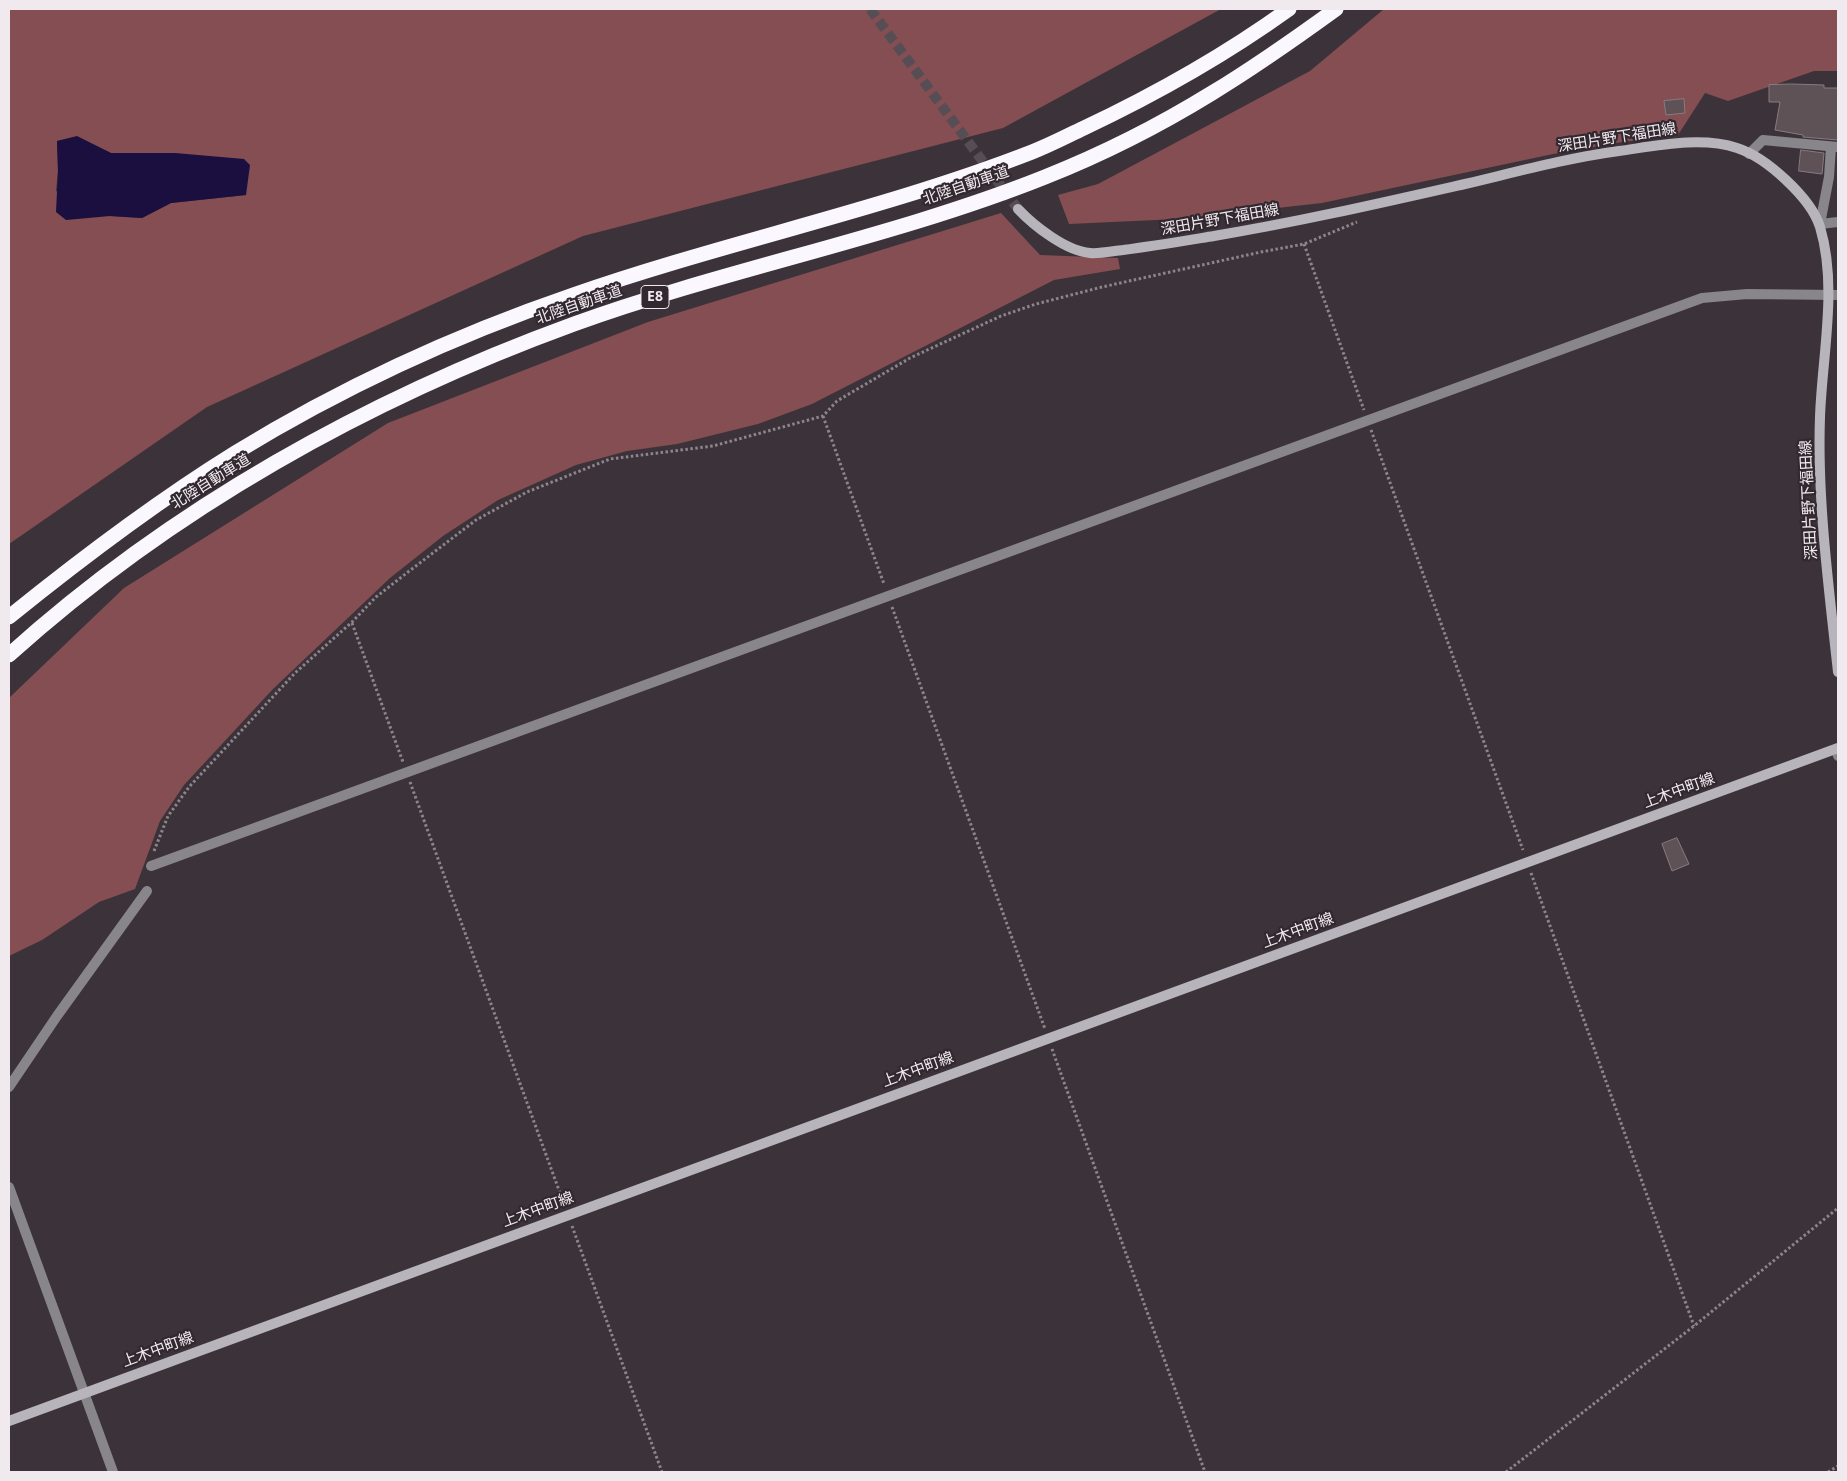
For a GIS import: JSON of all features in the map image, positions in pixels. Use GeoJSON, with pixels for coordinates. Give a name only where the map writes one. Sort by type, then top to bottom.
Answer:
{"type":"FeatureCollection","features":[{"type":"Feature","properties":{"kind":"highway","name":"北陸自動車道"},"geometry":{"type":"LineString","coordinates":[[9,617],[80,560],[155,505],[236,453],[321,404],[406,362],[487,326],[574,294],[869,207],[954,180],[1035,151],[1115,113],[1190,73],[1289,9]]}},
{"type":"Feature","properties":{"kind":"highway","name":"北陸自動車道"},"geometry":{"type":"LineString","coordinates":[[9,655],[98,581],[172,526],[252,476],[315,440],[414,389],[495,354],[577,323],[661,296],[885,231],[958,208],[1046,176],[1133,137],[1212,94],[1336,9]]}},
{"type":"Feature","properties":{"kind":"main road","name":"深田片野下福田線"},"geometry":{"type":"LineString","coordinates":[[1018,209],[1028,219],[1060,242],[1090,253],[1157,246],[1295,222],[1596,154],[1666,144],[1694,143],[1736,147],[1749,154],[1778,173],[1803,196],[1820,224],[1828,261],[1833,295],[1820,416],[1822,495],[1838,672]]}},
{"type":"Feature","properties":{"kind":"main road","name":"上木中町線"},"geometry":{"type":"LineString","coordinates":[[9,1421],[1527,863],[1837,751]]}},
{"type":"Feature","properties":{"kind":"street"},"geometry":{"type":"LineString","coordinates":[[1749,154],[1763,140],[1834,147],[1820,224],[1838,222]]}},
{"type":"Feature","properties":{"kind":"street"},"geometry":{"type":"LineString","coordinates":[[151,866],[1702,298],[1747,294],[1833,295]]}},
{"type":"Feature","properties":{"kind":"street"},"geometry":{"type":"LineString","coordinates":[[9,1087],[57,1016],[147,891]]}},
{"type":"Feature","properties":{"kind":"street"},"geometry":{"type":"LineString","coordinates":[[9,1188],[113,1472]]}},
{"type":"Feature","properties":{"kind":"path"},"geometry":{"type":"LineString","coordinates":[[151,866],[155,847],[168,816],[190,787],[295,673],[352,622],[376,597],[476,520],[527,492],[610,459],[713,446],[823,416],[836,401],[910,358],[1001,316],[1036,304],[1102,287],[1304,244],[1352,225],[1375,204]]}},
{"type":"Feature","properties":{"kind":"path"},"geometry":{"type":"LineString","coordinates":[[1304,244],[1694,1326]]}},
{"type":"Feature","properties":{"kind":"path"},"geometry":{"type":"LineString","coordinates":[[823,416],[1205,1472]]}},
{"type":"Feature","properties":{"kind":"path"},"geometry":{"type":"LineString","coordinates":[[352,622],[662,1472]]}},
{"type":"Feature","properties":{"kind":"path"},"geometry":{"type":"LineString","coordinates":[[1506,1472],[1694,1326],[1838,1208]]}},
{"type":"Feature","properties":{"kind":"path"},"geometry":{"type":"LineString","coordinates":[[1828,1472],[1838,1466]]}},
{"type":"Feature","properties":{"kind":"shaded area"},"geometry":{"type":"Polygon","coordinates":[[[9,9],[1221,9],[1003,128],[583,236],[207,407],[9,544],[9,9]],[[77,137],[57,141],[58,171],[56,191],[110,216],[142,218],[171,203],[246,195],[175,153],[111,153],[77,137]]]}},
{"type":"Feature","properties":{"kind":"shaded area"},"geometry":{"type":"Polygon","coordinates":[[[1384,9],[1838,9],[1838,71],[1814,71],[1728,101],[1705,93],[1678,135],[1553,154],[1322,203],[1178,219],[1069,224],[1058,195],[1098,184],[1310,71],[1384,9]]]}},
{"type":"Feature","properties":{"kind":"shaded area"},"geometry":{"type":"Polygon","coordinates":[[[77,136],[111,153],[175,153],[244,159],[250,165],[246,195],[171,203],[142,218],[110,216],[66,220],[56,212],[57,141],[77,136]]]}},
{"type":"Feature","properties":{"kind":"shaded area"},"geometry":{"type":"Polygon","coordinates":[[[1001,213],[1040,255],[1118,258],[1120,269],[1054,280],[812,404],[758,424],[677,444],[627,451],[576,465],[498,500],[443,536],[390,578],[273,689],[184,785],[160,821],[135,889],[99,902],[42,940],[9,956],[9,698],[124,588],[388,423],[648,322],[1001,213]]]}},
{"type":"Feature","properties":{"kind":"building"},"geometry":{"type":"Polygon","coordinates":[[[1769,85],[1824,85],[1824,88],[1838,88],[1838,140],[1803,137],[1803,135],[1775,130],[1780,102],[1769,102],[1769,85]]]}},
{"type":"Feature","properties":{"kind":"building"},"geometry":{"type":"Polygon","coordinates":[[[1684,99],[1685,113],[1666,115],[1664,101],[1684,99]]]}},
{"type":"Feature","properties":{"kind":"building"},"geometry":{"type":"Polygon","coordinates":[[[1801,150],[1824,153],[1822,174],[1799,171],[1801,150]]]}},
{"type":"Feature","properties":{"kind":"building"},"geometry":{"type":"Polygon","coordinates":[[[1677,838],[1689,864],[1672,871],[1662,844],[1677,838]]]}},
{"type":"Feature","properties":{"kind":"tunnel"},"geometry":{"type":"LineString","coordinates":[[870,9],[1018,209]]}}]}
